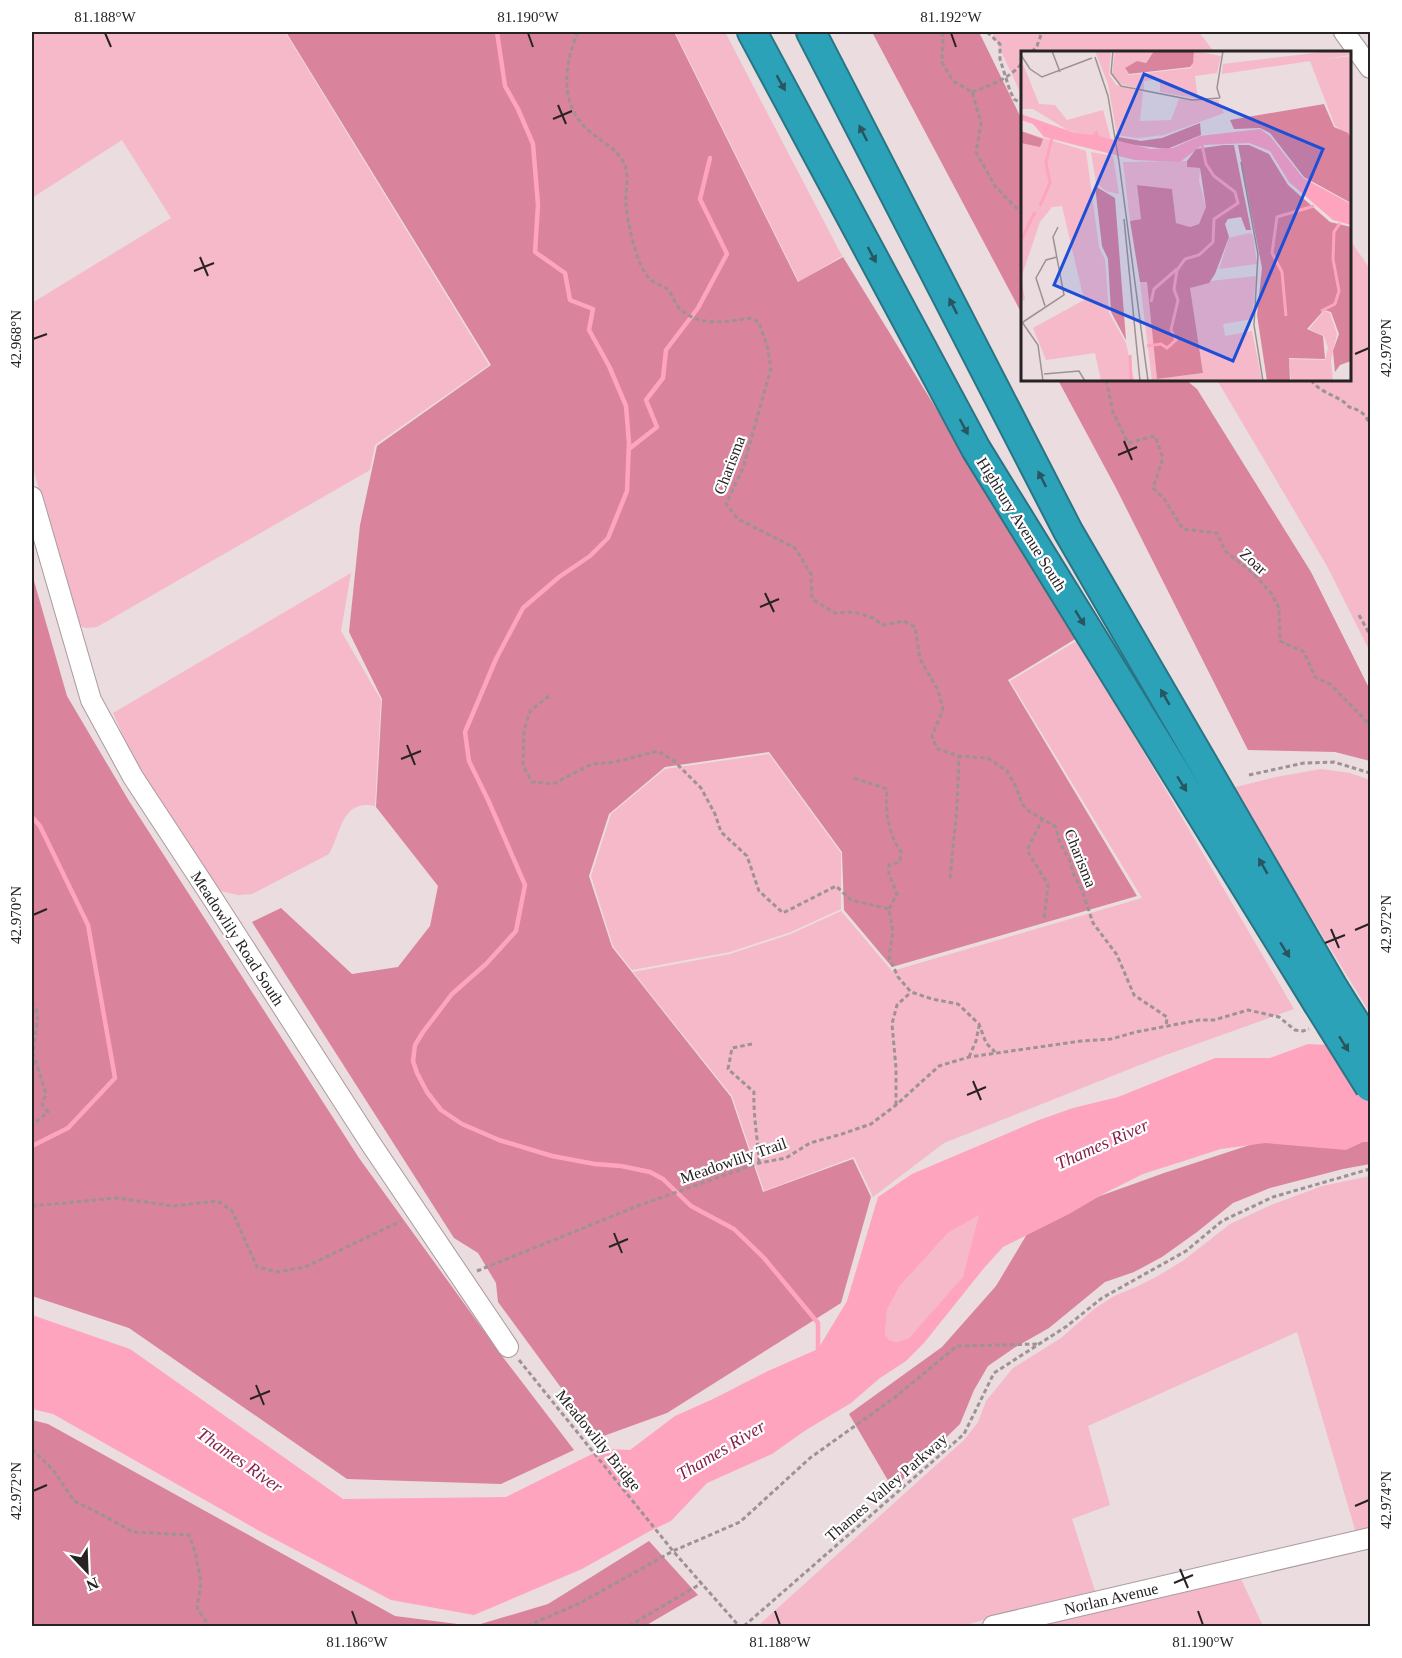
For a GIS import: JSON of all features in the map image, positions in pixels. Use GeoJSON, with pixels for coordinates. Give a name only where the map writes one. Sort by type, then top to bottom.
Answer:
{"type":"FeatureCollection","features":[{"type":"Feature","properties":{"kind":"highway","name":"Highbury Avenue South"},"geometry":{"type":"LineString","coordinates":[[752,32],[976,449],[1322,1006]]}},
{"type":"Feature","properties":{"kind":"highway","name":"Highbury Avenue South"},"geometry":{"type":"LineString","coordinates":[[811,32],[1068,531],[1322,1006]]}},
{"type":"Feature","properties":{"kind":"highway"},"geometry":{"type":"LineString","coordinates":[[1322,1006],[1371,1046]]}},
{"type":"Feature","properties":{"kind":"highway"},"geometry":{"type":"LineString","coordinates":[[1322,1006],[1371,1087]]}},
{"type":"Feature","properties":{"kind":"street"},"geometry":{"type":"LineString","coordinates":[[1344,32],[1371,68]]}},
{"type":"Feature","properties":{"kind":"street","name":"Meadowlily Road South"},"geometry":{"type":"LineString","coordinates":[[32,497],[91,700],[133,777],[416,1213],[508,1347]]}},
{"type":"Feature","properties":{"kind":"street","name":"Norlan Avenue"},"geometry":{"type":"LineString","coordinates":[[993,1626],[1371,1538]]}},
{"type":"Feature","properties":{"kind":"path","name":"Charisma"},"geometry":{"type":"LineString","coordinates":[[578,32],[567,66],[567,94],[583,125],[623,161],[628,176],[626,202],[630,230],[642,270],[651,280],[668,290],[678,306],[691,318],[715,322],[752,318],[759,323],[767,345],[771,368],[743,468],[726,504],[738,519],[795,548],[811,574],[812,599],[835,613],[854,612],[873,618],[884,625],[904,621],[915,627],[920,659],[938,690],[943,709],[932,736],[937,749],[959,756],[988,758],[1007,771],[1022,804],[1030,812],[1055,826],[1060,843],[1071,861],[1073,873],[1082,890],[1093,923],[1117,955],[1134,995],[1167,1017],[1166,1027]]}},
{"type":"Feature","properties":{"kind":"path"},"geometry":{"type":"LineString","coordinates":[[942,32],[942,62],[953,81],[972,92],[981,123],[976,152],[995,186],[1021,212]]}},
{"type":"Feature","properties":{"kind":"path"},"geometry":{"type":"LineString","coordinates":[[987,32],[1000,44],[1000,59],[1010,91],[1014,99],[1021,103]]}},
{"type":"Feature","properties":{"kind":"path"},"geometry":{"type":"LineString","coordinates":[[1033,51],[1042,32]]}},
{"type":"Feature","properties":{"kind":"path"},"geometry":{"type":"LineString","coordinates":[[972,92],[1006,78],[1021,65]]}},
{"type":"Feature","properties":{"kind":"path","name":"Zoar"},"geometry":{"type":"LineString","coordinates":[[1106,381],[1113,412],[1128,443],[1155,436],[1163,458],[1153,488],[1165,500],[1183,529],[1217,533],[1225,551],[1253,573],[1279,608],[1280,641],[1304,652],[1316,677],[1330,684],[1371,725]]}},
{"type":"Feature","properties":{"kind":"path"},"geometry":{"type":"LineString","coordinates":[[1312,381],[1316,387],[1347,403],[1349,407],[1358,409],[1367,416],[1371,424]]}},
{"type":"Feature","properties":{"kind":"path"},"geometry":{"type":"LineString","coordinates":[[1359,615],[1371,635]]}},
{"type":"Feature","properties":{"kind":"path"},"geometry":{"type":"LineString","coordinates":[[549,696],[530,711],[524,730],[523,766],[532,782],[553,784],[592,764],[615,762],[657,751],[674,761],[701,788],[715,814],[721,832],[747,856],[759,891],[783,913],[836,885],[851,900],[889,909]]}},
{"type":"Feature","properties":{"kind":"path"},"geometry":{"type":"LineString","coordinates":[[950,878],[957,808],[959,756]]}},
{"type":"Feature","properties":{"kind":"path"},"geometry":{"type":"LineString","coordinates":[[1249,775],[1304,764],[1334,762],[1371,774]]}},
{"type":"Feature","properties":{"kind":"path"},"geometry":{"type":"LineString","coordinates":[[854,778],[887,789],[886,808],[893,841],[901,852],[900,862],[890,865],[889,874],[897,894],[889,909],[893,932],[889,957],[898,977],[911,992],[958,1004],[979,1024],[986,1043],[996,1052]]}},
{"type":"Feature","properties":{"kind":"path"},"geometry":{"type":"LineString","coordinates":[[1043,818],[1027,850],[1048,885],[1044,920]]}},
{"type":"Feature","properties":{"kind":"path"},"geometry":{"type":"LineString","coordinates":[[896,1105],[896,1068],[892,1024],[897,1005],[911,992]]}},
{"type":"Feature","properties":{"kind":"path"},"geometry":{"type":"LineString","coordinates":[[32,1002],[38,1014],[33,1053],[46,1094],[42,1104],[48,1112],[32,1125]]}},
{"type":"Feature","properties":{"kind":"path","name":"Meadowlily Trail"},"geometry":{"type":"LineString","coordinates":[[462,1279],[640,1204],[759,1163],[786,1158],[810,1143],[871,1124],[939,1066],[996,1052],[1082,1041],[1111,1040],[1136,1032],[1199,1020],[1214,1020],[1248,1010],[1280,1017],[1295,1030],[1303,1031],[1322,1006]]}},
{"type":"Feature","properties":{"kind":"path"},"geometry":{"type":"LineString","coordinates":[[969,1057],[976,1041],[979,1024]]}},
{"type":"Feature","properties":{"kind":"path"},"geometry":{"type":"LineString","coordinates":[[752,1044],[732,1047],[728,1069],[754,1092],[759,1163]]}},
{"type":"Feature","properties":{"kind":"path","name":"Thames Valley Parkway"},"geometry":{"type":"LineString","coordinates":[[744,1626],[964,1434],[993,1373],[1067,1326],[1102,1298],[1186,1251],[1222,1221],[1273,1197],[1371,1168]]}},
{"type":"Feature","properties":{"kind":"path"},"geometry":{"type":"LineString","coordinates":[[32,1206],[117,1198],[174,1206],[218,1201],[232,1211],[257,1267],[278,1272],[305,1267],[416,1213]]}},
{"type":"Feature","properties":{"kind":"path"},"geometry":{"type":"LineString","coordinates":[[527,1626],[580,1603],[672,1549],[740,1522],[810,1458],[894,1398],[957,1346],[1038,1344]]}},
{"type":"Feature","properties":{"kind":"path","name":"Meadowlily Bridge"},"geometry":{"type":"LineString","coordinates":[[508,1347],[672,1549],[739,1626]]}},
{"type":"Feature","properties":{"kind":"path"},"geometry":{"type":"LineString","coordinates":[[32,1449],[54,1471],[74,1501],[133,1532],[189,1535],[201,1582],[197,1608],[209,1626]]}},
{"type":"Feature","properties":{"kind":"path"},"geometry":{"type":"LineString","coordinates":[[629,1626],[702,1583]]}},
{"type":"Feature","properties":{"kind":"shaded area"},"geometry":{"type":"Polygon","coordinates":[[[32,32],[285,32],[489,365],[375,445],[370,470],[97,627],[85,628],[78,625],[32,465],[32,303],[171,218],[122,140],[32,198],[32,32]]]}},
{"type":"Feature","properties":{"kind":"shaded area"},"geometry":{"type":"Polygon","coordinates":[[[286,32],[674,32],[798,282],[843,257],[1077,638],[1008,680],[1137,896],[892,967],[844,910],[842,852],[769,752],[665,767],[609,814],[589,876],[612,947],[731,1097],[763,1192],[853,1159],[871,1197],[841,1303],[667,1413],[598,1438],[498,1302],[496,1283],[478,1253],[454,1238],[252,922],[281,908],[352,974],[398,967],[430,926],[438,886],[376,807],[382,699],[349,632],[360,525],[377,446],[491,365],[286,32]]]}},
{"type":"Feature","properties":{"kind":"shaded area"},"geometry":{"type":"Polygon","coordinates":[[[675,32],[725,32],[842,256],[799,282],[675,32]]]}},
{"type":"Feature","properties":{"kind":"shaded area"},"geometry":{"type":"Polygon","coordinates":[[[872,32],[979,32],[1021,118],[1021,312],[872,32]]]}},
{"type":"Feature","properties":{"kind":"shaded area"},"geometry":{"type":"Polygon","coordinates":[[[992,32],[1199,32],[1213,51],[1021,51],[1021,94],[992,32]]]}},
{"type":"Feature","properties":{"kind":"shaded area"},"geometry":{"type":"Polygon","coordinates":[[[1351,241],[1370,269],[1370,652],[1327,566],[1218,381],[1351,381],[1351,241]]]}},
{"type":"Feature","properties":{"kind":"shaded area"},"geometry":{"type":"Polygon","coordinates":[[[1059,381],[1187,381],[1197,389],[1311,572],[1370,690],[1370,761],[1335,752],[1248,750],[1116,488],[1059,381]]]}},
{"type":"Feature","properties":{"kind":"shaded area"},"geometry":{"type":"Polygon","coordinates":[[[351,573],[341,631],[381,700],[375,806],[364,805],[349,813],[329,854],[252,894],[238,895],[220,891],[135,763],[113,713],[351,573]]]}},
{"type":"Feature","properties":{"kind":"shaded area"},"geometry":{"type":"Polygon","coordinates":[[[32,574],[67,696],[129,801],[359,1158],[502,1356],[574,1450],[501,1484],[347,1479],[129,1328],[32,1296],[32,574]]]}},
{"type":"Feature","properties":{"kind":"shaded area"},"geometry":{"type":"Polygon","coordinates":[[[1078,640],[1294,1009],[1160,1057],[944,1143],[873,1197],[854,1157],[764,1191],[732,1096],[633,972],[730,954],[791,934],[841,911],[892,971],[1142,898],[1010,681],[1078,640]]]}},
{"type":"Feature","properties":{"kind":"shaded area"},"geometry":{"type":"Polygon","coordinates":[[[769,754],[841,853],[841,909],[791,932],[730,952],[632,970],[613,946],[591,876],[611,814],[665,769],[769,754]]]}},
{"type":"Feature","properties":{"kind":"shaded area"},"geometry":{"type":"Polygon","coordinates":[[[1321,769],[1350,773],[1370,780],[1370,1013],[1232,788],[1321,769]]]}},
{"type":"Feature","properties":{"kind":"shaded area"},"geometry":{"type":"Polygon","coordinates":[[[1370,1124],[1370,1164],[1270,1188],[1233,1203],[1162,1257],[1134,1272],[1105,1282],[1049,1328],[988,1366],[974,1390],[960,1424],[893,1489],[849,1414],[942,1347],[996,1286],[1036,1219],[1164,1173],[1290,1132],[1370,1124]]]}},
{"type":"Feature","properties":{"kind":"shaded area"},"geometry":{"type":"Polygon","coordinates":[[[1370,1176],[1370,1529],[1356,1533],[1297,1332],[1088,1426],[1110,1505],[1072,1519],[1095,1591],[962,1626],[760,1626],[964,1440],[978,1422],[986,1401],[1013,1368],[1061,1338],[1094,1309],[1114,1296],[1158,1276],[1184,1260],[1230,1224],[1322,1186],[1370,1176]]]}},
{"type":"Feature","properties":{"kind":"shaded area"},"geometry":{"type":"Polygon","coordinates":[[[980,1214],[964,1277],[909,1338],[897,1342],[889,1340],[885,1335],[887,1310],[899,1287],[948,1233],[980,1214]]]}},
{"type":"Feature","properties":{"kind":"shaded area"},"geometry":{"type":"Polygon","coordinates":[[[32,1420],[48,1424],[395,1616],[473,1626],[32,1626],[32,1420]]]}},
{"type":"Feature","properties":{"kind":"shaded area"},"geometry":{"type":"Polygon","coordinates":[[[649,1541],[698,1595],[645,1626],[474,1626],[548,1604],[649,1541]]]}},
{"type":"Feature","properties":{"kind":"shaded area"},"geometry":{"type":"Polygon","coordinates":[[[1241,1579],[1263,1626],[1025,1626],[1241,1579]]]}},
{"type":"Feature","properties":{"kind":"water","name":"Thames River"},"geometry":{"type":"Polygon","coordinates":[[[1370,1035],[1370,1142],[1363,1142],[1346,1150],[1265,1143],[1221,1149],[1143,1174],[1105,1193],[1003,1247],[924,1343],[906,1361],[880,1378],[851,1403],[772,1454],[707,1483],[671,1521],[582,1569],[474,1615],[391,1600],[263,1533],[53,1414],[32,1409],[32,1315],[130,1349],[343,1499],[506,1497],[592,1454],[608,1449],[630,1450],[675,1416],[818,1349],[847,1301],[878,1197],[912,1174],[1039,1120],[1073,1108],[1118,1097],[1215,1058],[1270,1058],[1308,1044],[1329,1045],[1370,1035]],[[979,1215],[948,1233],[899,1287],[887,1310],[885,1334],[889,1340],[897,1342],[909,1338],[963,1277],[979,1215]]]}},
{"type":"Feature","properties":{"kind":"waterway"},"geometry":{"type":"LineString","coordinates":[[497,32],[505,86],[533,144],[538,205],[535,252],[565,273],[570,300],[593,309],[589,330],[609,366],[626,406],[629,443],[627,491],[608,538],[590,556],[559,577],[523,608],[496,659],[465,732],[469,761],[525,885],[516,931],[486,964],[452,994],[415,1045],[413,1061],[427,1092],[441,1110],[462,1124],[499,1140],[552,1156],[650,1172],[663,1179],[691,1206],[734,1229],[764,1258],[818,1323],[818,1349]]}},
{"type":"Feature","properties":{"kind":"waterway"},"geometry":{"type":"LineString","coordinates":[[629,449],[657,427],[646,400],[663,378],[666,350],[698,308],[727,254],[700,199],[710,158]]}},
{"type":"Feature","properties":{"kind":"waterway"},"geometry":{"type":"LineString","coordinates":[[32,817],[40,826],[88,925],[115,1078],[68,1128],[32,1146]]}}]}
